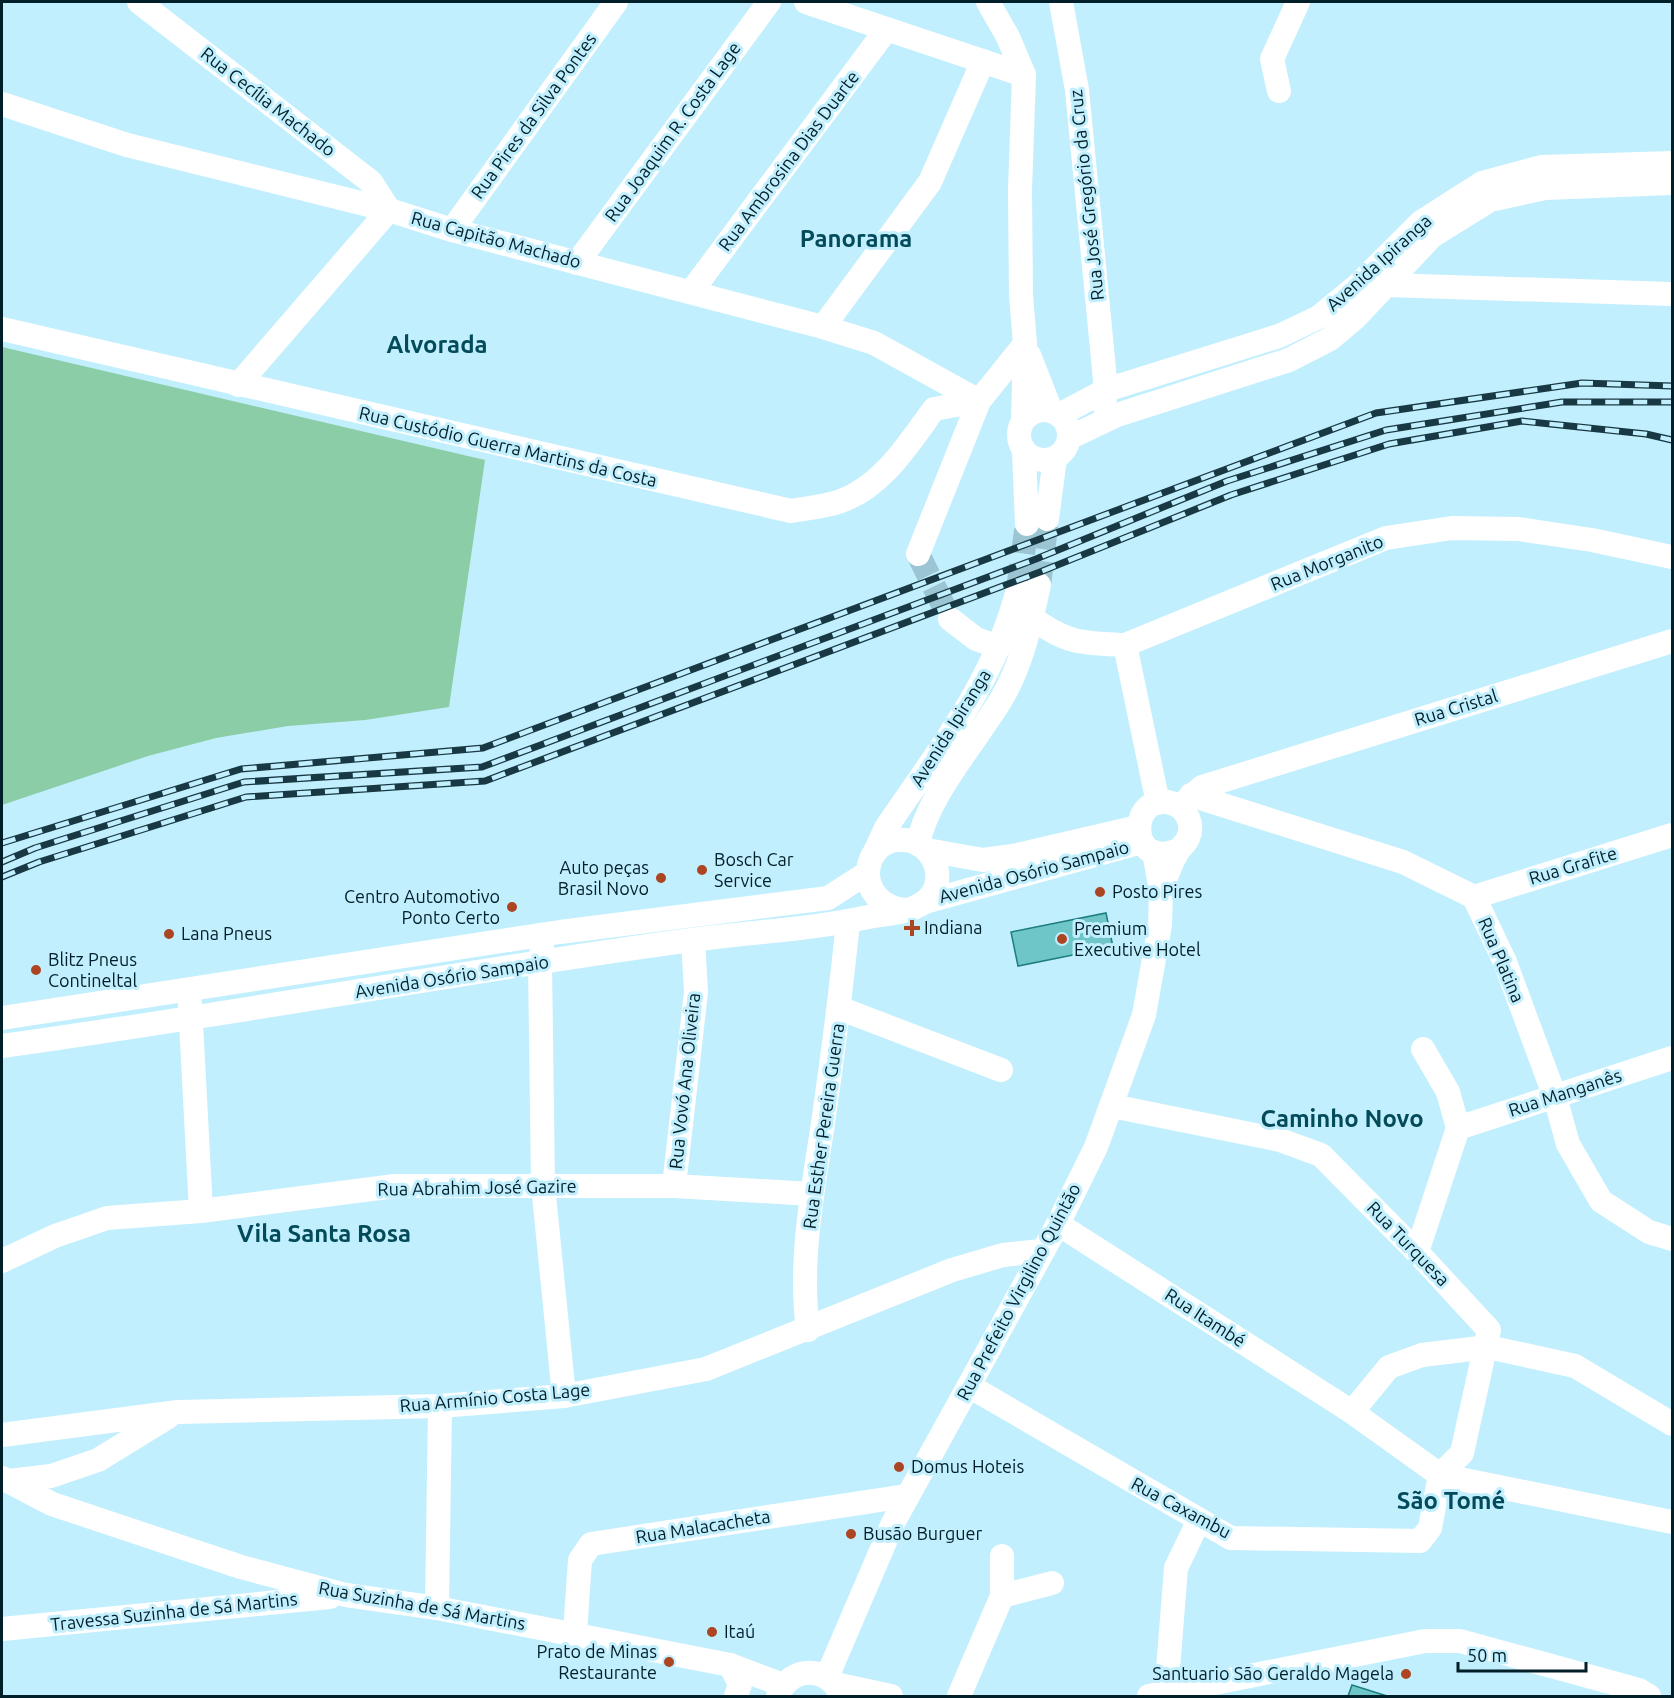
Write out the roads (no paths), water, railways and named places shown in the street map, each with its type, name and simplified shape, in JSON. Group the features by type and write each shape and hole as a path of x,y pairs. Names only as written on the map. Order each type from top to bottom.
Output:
{"street":[{"name":"Rua Cecília Machado","path":"139,2 371,182 389,210"},
{"name":"Rua Pires da Silva Pontes","path":"452,230 616,2"},
{"name":"Rua Joaquim R. Costa Lage","path":"577,262 769,2"},
{"path":"806,2 1024,75"},
{"path":"988,2 1008,37 1024,75 1020,190 1021,295 1025,344 1023,421 1018,437 1024,452 1037,521 1055,458 1067,446 1069,438 1065,422 1055,413 1025,344"},
{"name":"Rua José Gregório da Cruz","path":"1061,2 1077,90 1106,390"},
{"path":"1279,91 1272,59 1298,2"},
{"name":"Rua Ambrosina Dias Duarte","path":"691,292 886,30"},
{"path":"823,327 930,182 983,62"},
{"name":"Rua Capitão Machado","path":"2,104 127,145 389,210 452,230 823,327 874,343 979,401"},
{"name":"Avenida Ipiranga","path":"1055,413 1106,390 1279,336 1319,317 1359,284 1420,222 1482,183 1541,167 1672,163"},
{"name":"Avenida Ipiranga","path":"1069,438 1117,415 1289,360 1330,339 1388,285 1432,236 1490,200 1545,188 1672,183"},
{"path":"238,386 389,210"},
{"path":"1388,285 1672,294"},
{"name":"Rua Custódio Guerra Martins da Costa","path":"2,329 238,386 791,511 839,502 868,489 905,448 934,409 979,401"},
{"path":"918,554 979,401 1025,344"},
{"path":"1093,426 1102,410 1106,390"},
{"path":"1023,421 1035,412 1055,413"},
{"path":"1024,452 1039,460 1055,458"},
{"name":"Rua Morganito","path":"1032,618 1054,635 1086,643 1125,645 1386,538 1452,528 1518,529 1592,540 1672,557"},
{"name":"Avenida Ipiranga","path":"869,867 886,828 983,684 1028,587 1032,618 1019,665 1002,697 925,816 923,847"},
{"path":"950,620 976,639 999,647"},
{"name":"Rua Cristal","path":"1186,801 1202,787 1672,641"},
{"path":"1125,645 1158,803 1144,812 1161,841"},
{"name":"Rua Cristal","path":"1216,802 1239,777"},
{"path":"1161,841 1189,819 1186,801"},
{"path":"1161,841 1216,802"},
{"name":"Rua Platina","path":"1158,803 1216,802 1403,862 1474,897 1505,962 1555,1097 1568,1144 1601,1201 1649,1232 1672,1239"},
{"name":"Rua Grafite","path":"1474,897 1672,835"},
{"path":"896,840 923,847 934,860 937,883 914,906 881,903 868,884 869,867 885,844 896,840"},
{"name":"Avenida Osório Sampaio","path":"923,847 983,860 1161,841"},
{"name":"Avenida Osório Sampaio","path":"2,1046 192,1020 693,940 848,922 1161,841"},
{"name":"Rua Prefeito Virgilino Quintão","path":"834,1686 906,1497 1058,1224 1096,1147 1112,1106 1144,1015 1160,925 1161,841"},
{"name":"Avenida Osório Sampaio","path":"2,1018 560,932 828,898 869,867"},
{"name":"Rua Esther Pereira Guerra","path":"808,1330 804,1298 812,1194 839,1008 848,922"},
{"path":"560,932 543,946 540,963 543,1185 564,1396"},
{"name":"Rua Vovó Ana Oliveira","path":"674,1186 696,992 693,940"},
{"path":"188,989 192,1020 201,1211"},
{"path":"839,1008 1001,1070"},
{"path":"1417,1252 1458,1128 1448,1092 1423,1049"},
{"name":"Rua Manganês","path":"1458,1128 1672,1058"},
{"name":"Rua Turquesa","path":"1112,1106 1280,1140 1321,1155 1490,1330 1488,1347"},
{"name":"Rua Abrahim José Gazire","path":"2,1261 55,1236 107,1218 201,1211 394,1186 674,1186 812,1194"},
{"name":"Rua Itambé","path":"1058,1224 1352,1412 1440,1475"},
{"name":"Rua Armínio Costa Lage","path":"2,1435 178,1412 440,1406 564,1396 706,1369 808,1330 952,1270 1003,1255 1041,1251"},
{"path":"1352,1412 1389,1367 1422,1355 1488,1347 1575,1366 1672,1424"},
{"path":"1440,1475 1462,1453 1488,1347"},
{"name":"Rua Caxambu","path":"969,1386 1198,1522 1231,1539 1420,1541 1430,1528 1440,1475"},
{"path":"437,1608 440,1406"},
{"name":"Rua Armínio Costa Lage","path":"5,1479 51,1476 98,1460 178,1412"},
{"path":"96,1423 103,1443 98,1460"},
{"path":"1440,1475 1672,1522"},
{"path":"51,1476 52,1504"},
{"name":"Rua Suzinha de Sá Martins","path":"5,1479 52,1504 241,1567 346,1595 437,1608 730,1665 776,1693"},
{"name":"Rua Malacacheta","path":"575,1634 580,1560 591,1545 906,1497"},
{"path":"1198,1522 1176,1568 1160,1696 1425,1641 1461,1641 1639,1690 1649,1696"},
{"path":"959,1696 1002,1596 1002,1556"},
{"path":"1002,1596 1052,1583"},
{"name":"Travessa Suzinha de Sá Martins","path":"2,1629 346,1595"},
{"path":"730,1665 740,1684 736,1696"},
{"path":"776,1693 799,1674 819,1673 834,1686 891,1696"}],"tunnel":[{"path":"1039,585 1047,519"},
{"path":"1018,589 1027,524"},
{"path":"918,554 950,619"}],"railway":[{"path":"2,843 241,769 483,748 1376,413 1582,383 1672,386"},
{"path":"2,862 35,848 244,782 482,767 1036,559 1227,481 1386,430 1562,402 1672,402"},
{"path":"2,877 39,862 246,797 485,781 1040,572 1231,495 1389,444 1522,421 1646,434 1672,440"}],"place":[{"name":"Bosch Car Service","path":"702,870"},
{"name":"Auto peças Brasil Novo","path":"661,878"},
{"name":"Posto Pires","path":"1100,892"},
{"name":"Centro Automotivo Ponto Certo","path":"512,907"},
{"name":"Indiana","path":"912,928"},
{"name":"Lana Pneus","path":"169,934"},
{"name":"Premium Executive Hotel","path":"1062,939"},
{"name":"Blitz Pneus Contineltal","path":"36,970"},
{"name":"Domus Hoteis","path":"899,1467"},
{"name":"Busão Burguer","path":"851,1534"},
{"name":"Itaú","path":"712,1632"},
{"name":"Prato de Minas Restaurante","path":"669,1662"},
{"name":"Santuario São Geraldo Magela","path":"1406,1674"}],"district":[{"name":"Panorama","path":"856,239"},
{"name":"Alvorada","path":"437,345"},
{"name":"Caminho Novo","path":"1342,1119"},
{"name":"Vila Santa Rosa","path":"324,1234"},
{"name":"São Tomé","path":"1451,1501"}]}
